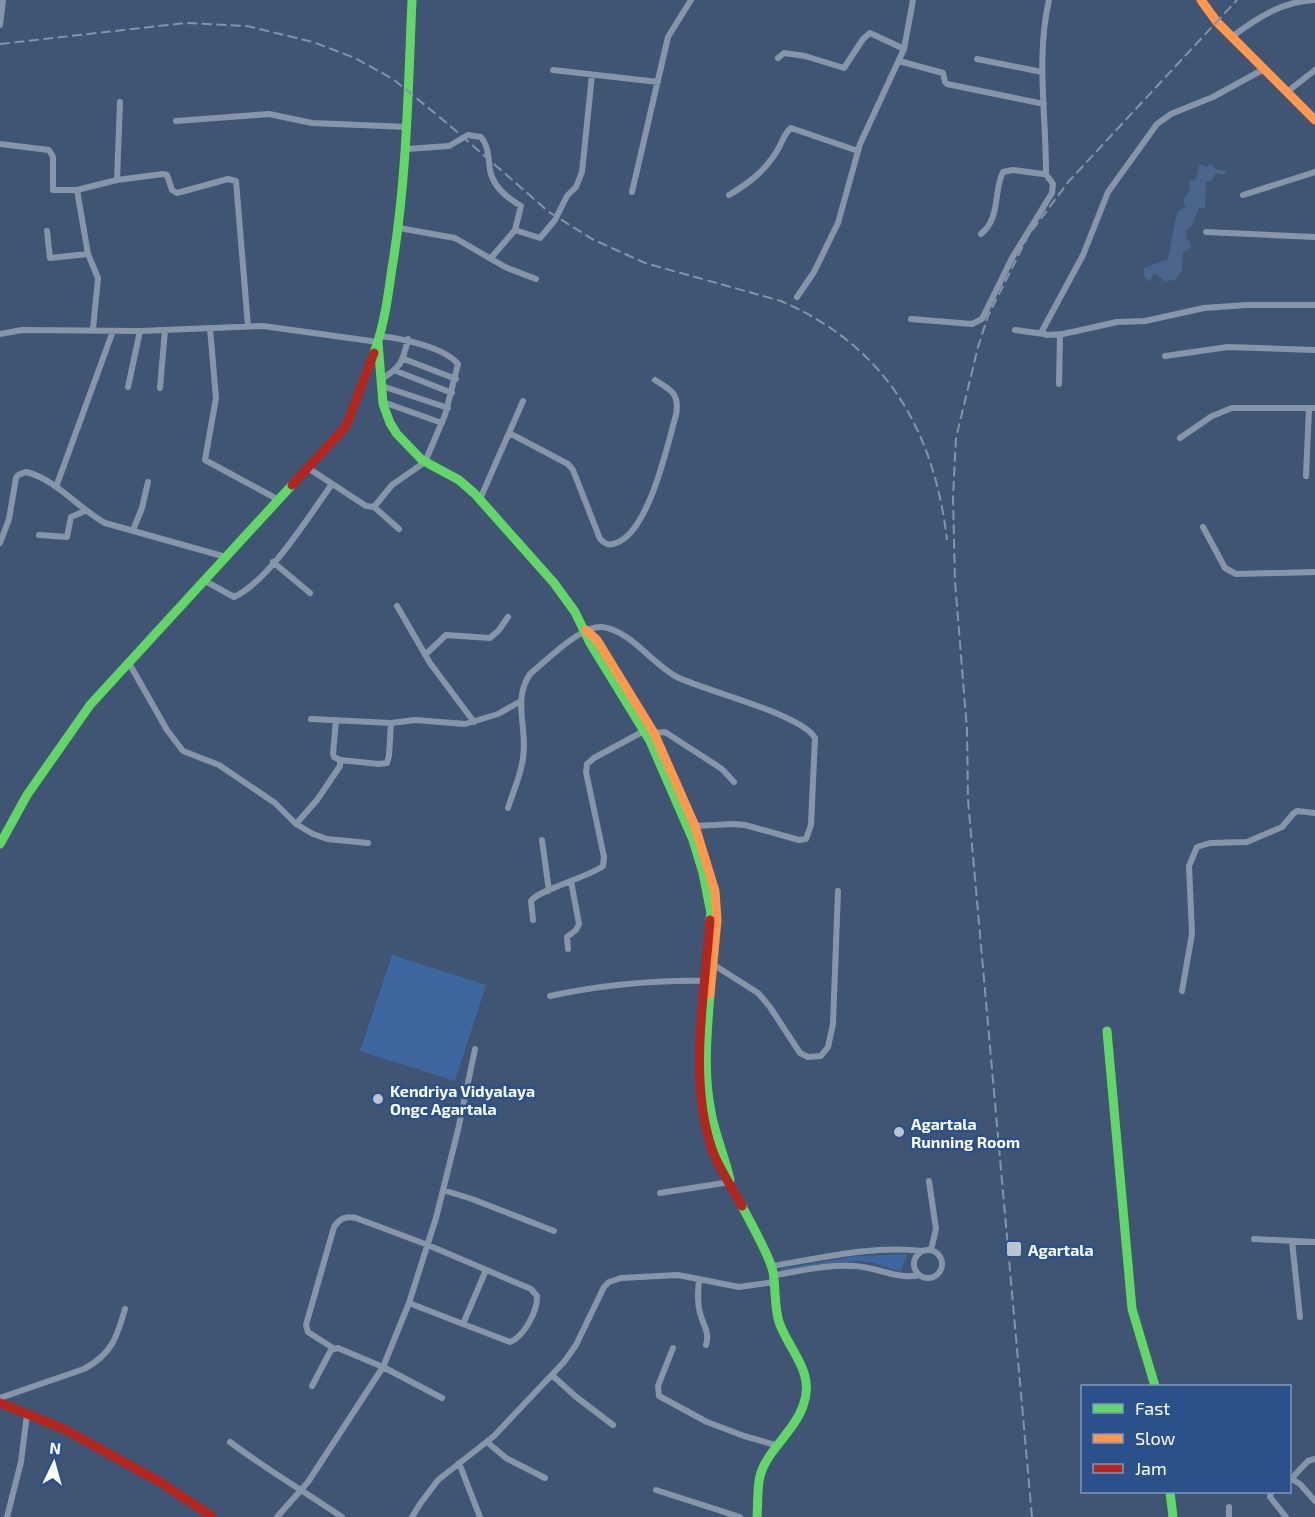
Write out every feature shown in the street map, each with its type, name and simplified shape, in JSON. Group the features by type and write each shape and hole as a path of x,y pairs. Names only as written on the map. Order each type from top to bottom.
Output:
{"street":[{"path":"0,25 3,0"},
{"path":"0,844 27,795 90,705 346,426 378,339 399,228 407,149 412,0"},
{"path":"632,192 668,37 691,0"},
{"path":"797,297 834,235 858,151 904,50 913,0"},
{"path":"911,319 972,324 982,319 1012,258 1052,193 1053,184 1045,173 1042,72 1044,27 1049,0"},
{"path":"1201,0 1217,22 1315,120"},
{"path":"1233,36 1270,11 1315,0"},
{"path":"778,58 784,53 800,55 844,68 863,39 870,33 904,50"},
{"path":"977,60 1042,72"},
{"path":"899,61 943,73 947,84 1044,104"},
{"path":"1044,334 1043,329 1083,255 1108,192 1157,124 1171,114 1213,97 1263,69"},
{"path":"554,70 658,82"},
{"path":"1287,92 1315,70"},
{"path":"515,230 540,238 555,220 567,196 576,187 582,172 592,75"},
{"path":"117,180 120,102"},
{"path":"176,121 268,114 312,123 408,127"},
{"path":"729,195 761,173 779,149 786,132 791,128 858,151"},
{"path":"407,149 449,146 468,135 481,137 486,144 495,183 502,193 521,206 515,230 490,258"},
{"path":"0,144 50,150 53,157 53,190 77,190 117,180 165,174 172,190 180,193 228,179 236,180 248,326"},
{"path":"981,234 988,229 993,218 1003,172 1009,170 1045,173"},
{"path":"1243,195 1315,172"},
{"path":"77,190 88,254 98,278 93,329"},
{"path":"399,228 452,237 513,271 536,279"},
{"path":"47,231 50,258 88,254"},
{"path":"1206,232 1315,237"},
{"path":"1015,330 1060,334 1204,308 1247,305 1315,305"},
{"path":"0,334 22,330 140,331 248,326 284,328 378,339 408,339 457,362 459,367 448,408 425,462 392,485 374,507"},
{"path":"210,328 216,398 205,460 279,500"},
{"path":"160,388 165,330"},
{"path":"56,487 113,331"},
{"path":"128,387 140,331"},
{"path":"1059,384 1060,334"},
{"path":"378,339 383,402 389,423 425,462 460,482 480,499 552,581 585,630 590,644 651,736 696,826 696,839 710,903 709,981 699,1070 702,1109 712,1148 720,1168 730,1182 774,1274 775,1302 780,1324 802,1363 807,1383 806,1394 797,1419 760,1476 757,1517"},
{"path":"381,382 396,371 404,359 408,339"},
{"path":"1165,356 1228,347 1315,350"},
{"path":"404,359 456,379"},
{"path":"396,371 452,393"},
{"path":"509,433 568,464 573,470 600,539 612,545 621,542 644,516 669,441 675,415 677,402 674,394 655,380"},
{"path":"381,382 448,408"},
{"path":"480,499 523,401"},
{"path":"383,402 442,423"},
{"path":"1180,438 1212,416 1232,408 1312,408 1306,476"},
{"path":"308,468 366,506 374,507 399,529"},
{"path":"0,543 9,519 16,478 23,472 29,472 56,487 85,511 105,523 226,557"},
{"path":"133,530 142,508 148,482"},
{"path":"205,581 236,597 250,588 299,530 332,484"},
{"path":"39,534 67,537 71,518 85,511"},
{"path":"1203,527 1225,568 1230,572 1315,572"},
{"path":"273,562 310,593"},
{"path":"397,606 425,655 474,722"},
{"path":"425,655 446,635 490,638 508,617"},
{"path":"508,808 524,758 522,689 530,674 585,630 602,627 614,630 626,637 648,657 677,677 766,709 812,732 815,738 811,825 806,839 799,840 733,824 696,826"},
{"path":"129,663 178,746 190,754 219,765 275,803 296,824 313,834 327,839 368,843"},
{"path":"311,719 391,723 415,720 457,725 498,714 521,701"},
{"path":"336,720 334,757 340,760 379,764 387,763 391,723"},
{"path":"533,920 531,901 534,896 599,868 604,861 585,772 587,764 594,758 665,732 722,769 734,782"},
{"path":"651,736 696,839 717,901 714,965 709,981"},
{"path":"296,824 324,791 339,767 340,760"},
{"path":"1182,991 1192,934 1189,866 1197,847 1210,843 1246,842 1282,827 1297,812 1315,813"},
{"path":"542,840 549,891"},
{"path":"568,949 567,937 576,930 579,924 571,881"},
{"path":"714,965 758,993 770,1007 800,1053 808,1057 821,1056 828,1047 833,1024 838,891"},
{"path":"550,996 605,986 709,981"},
{"path":"1107,1031 1132,1309 1155,1385"},
{"path":"277,1517 302,1489 383,1367 410,1303 429,1245 475,1049"},
{"path":"929,1181 936,1229 932,1250"},
{"path":"660,1193 730,1182"},
{"path":"443,1190 554,1231"},
{"path":"410,1303 510,1342 515,1341 523,1332 536,1307 537,1296 535,1292 429,1245 356,1218 344,1217 338,1221 306,1325 309,1332 333,1348 383,1367 442,1398"},
{"path":"1254,1239 1315,1242"},
{"path":"1292,1241 1300,1317"},
{"path":"412,1517 438,1480 487,1442 564,1362 576,1345 604,1287 609,1282 621,1278 678,1275 739,1287 774,1274 867,1251 932,1250 942,1259 940,1272 932,1277 901,1276 853,1265 774,1274"},
{"path":"919,1275 914,1262 922,1251"},
{"path":"463,1324 486,1270"},
{"path":"699,1279 698,1302 700,1314 708,1332 706,1345"},
{"path":"0,1398 96,1363 105,1356 118,1335 125,1309"},
{"path":"312,1386 333,1348"},
{"path":"673,1348 658,1386 659,1396 707,1422 778,1446"},
{"path":"552,1375 613,1425"},
{"path":"0,1403 64,1429 160,1482 213,1517"},
{"path":"7,1517 21,1462 27,1414"},
{"path":"231,1442 264,1467 302,1489 342,1517"},
{"path":"487,1442 506,1458 545,1478"},
{"path":"1315,1459 1308,1461 1291,1478 1315,1501"},
{"path":"459,1463 480,1517"},
{"path":"656,1490 740,1517"},
{"path":"1170,1493 1173,1517"},
{"path":"1271,1493 1270,1497 1286,1517"},
{"path":"1229,1507 1229,1517"}],"shaded area":[{"path":"1210,163 1217,170 1227,171 1223,175 1216,173 1212,180 1206,182 1205,208 1199,208 1191,227 1186,230 1191,248 1183,252 1182,270 1175,280 1165,281 1154,273 1149,282 1144,275 1144,268 1168,259 1177,212 1186,207 1183,201 1190,190 1189,181 1196,179 1199,164 1207,167"},
{"path":"392,955 486,985 455,1081 360,1051"},
{"path":"907,1254 901,1272 871,1262 856,1261 782,1271 780,1269 857,1256"}],"railway":[{"path":"1032,1517 968,800 967,730 955,581 953,497 956,438 978,347 988,316 1028,236 1069,181 1237,0"},
{"path":"0,44 186,23 247,26 313,42 355,58 393,79 549,212 592,239 645,263 781,301 817,320 849,342 876,367 898,396 916,427 930,462 947,540"}],"traffic: fast":[{"path":"374,353 387,301 401,201 412,0"},
{"path":"378,342 383,404 397,434 422,460 459,480 475,494 554,583 575,612 590,643 650,741 693,840 703,873 711,913 710,920"},
{"path":"0,844 27,795 90,705 292,485"},
{"path":"710,994 706,1053 707,1083 715,1129 730,1180"},
{"path":"1107,1031 1132,1309 1155,1385"},
{"path":"742,1206 771,1265 779,1322 800,1362 806,1383 806,1394 799,1415 763,1467 758,1491 757,1517"},
{"path":"1170,1493 1173,1517"}],"traffic: slow":[{"path":"1201,0 1217,22 1315,120"},
{"path":"586,630 597,640 654,733 695,826 715,891 717,920 710,994"}],"traffic: jam":[{"path":"292,485 346,426 374,353"},
{"path":"710,920 700,1036 701,1094 712,1149 742,1206"},
{"path":"0,1403 64,1429 160,1482 213,1517"}],"place":[{"name":"Kendriya Vidyalaya Ongc Agartala","path":"378,1099"},
{"name":"Agartala Running Room","path":"899,1132"},
{"name":"Agartala","path":"1014,1249"}]}
